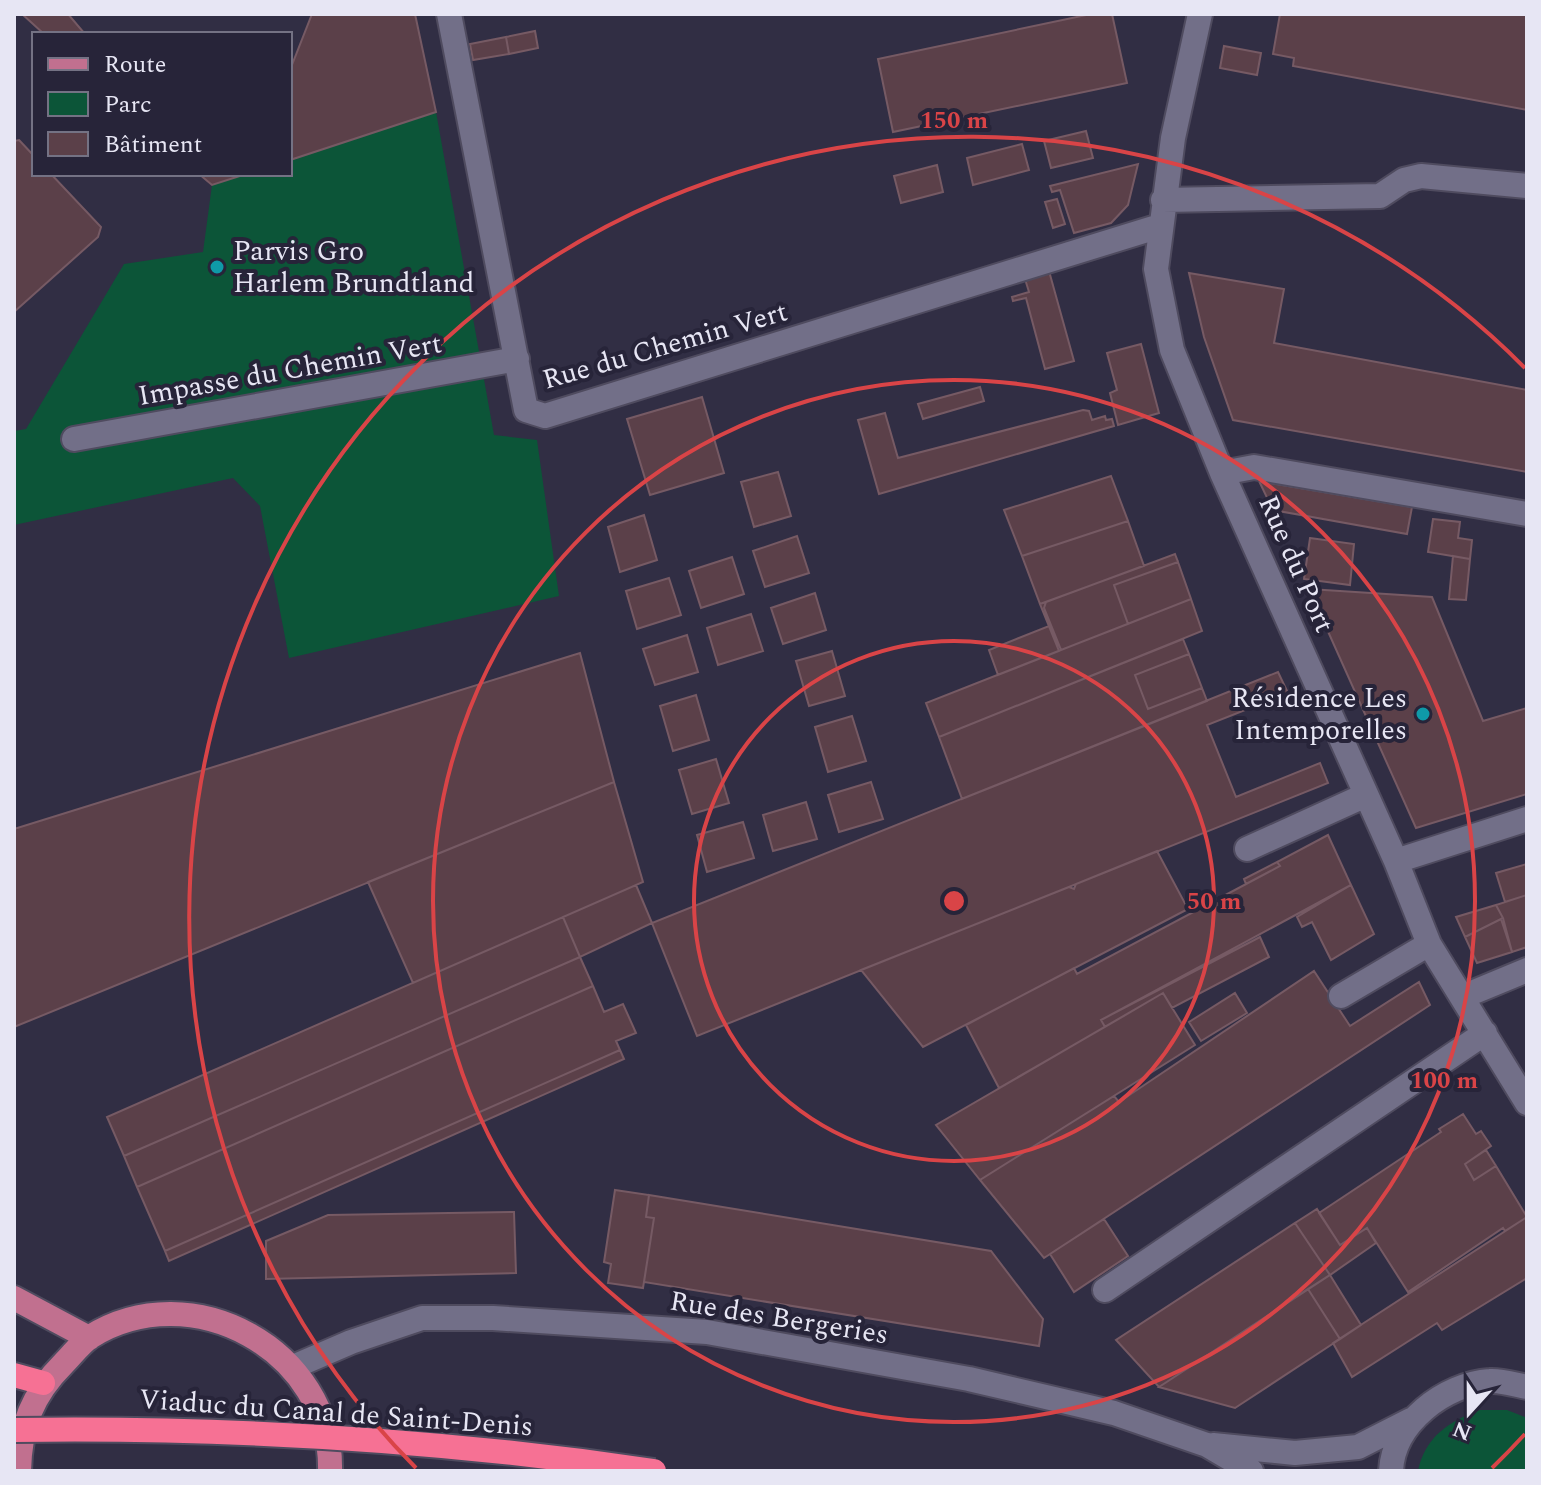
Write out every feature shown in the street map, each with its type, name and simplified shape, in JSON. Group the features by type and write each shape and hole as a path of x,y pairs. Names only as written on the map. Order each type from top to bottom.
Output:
{"highway":[{"path":"14,1375 43,1383"},
{"name":"Viaduc du Canal de Saint-Denis","path":"14,1430 156,1428 397,1443 654,1471"}],"main road":[{"path":"14,1298 89,1338"},
{"path":"19,1471 20,1437 43,1383 89,1338 133,1318 186,1314 239,1327 268,1344 293,1367 318,1406 331,1449 330,1471"}],"street":[{"name":"Rue du Chemin Vert","path":"449,14 526,410 545,416 1160,226"},
{"name":"Rue du Port","path":"1200,14 1163,200 1156,269 1172,350 1222,473 1396,861 1429,944 1527,1103"},
{"path":"1163,200 1380,196 1404,180 1421,176 1527,186"},
{"name":"Impasse du Chemin Vert","path":"74,439 517,359"},
{"path":"1222,473 1254,467 1527,514"},
{"path":"1247,849 1366,795"},
{"path":"1396,861 1527,819"},
{"path":"1341,996 1429,944"},
{"path":"1462,997 1527,970"},
{"path":"1105,1290 1485,1033"},
{"name":"Rue des Bergeries","path":"293,1367 351,1342 422,1318 493,1318 707,1332 969,1379 1114,1413 1207,1445 1251,1471"},
{"name":"Rue des Bergeries","path":"1207,1445 1295,1453 1358,1447 1411,1420 1447,1392 1491,1380 1527,1387"},
{"path":"1391,1471 1391,1461 1411,1420"}],"green space":[{"path":"436,112 494,435 537,440 559,596 289,658 260,506 233,478 14,525 14,431 26,429 124,264 203,252 212,185 240,176 292,176 292,159"},
{"path":"1480,1410 1507,1410 1527,1418 1527,1471 1418,1471 1426,1449 1440,1432 1458,1419"}],"building":[{"path":"22,14 68,14 83,32 42,32"},
{"path":"312,14 415,14 436,112 292,159 292,65"},
{"path":"1091,14 1112,14 1127,83 893,132 878,59"},
{"path":"1280,14 1527,14 1527,110 1293,66 1294,58 1273,54"},
{"path":"535,31 538,48 509,54 506,37"},
{"path":"506,37 509,54 473,60 470,44"},
{"path":"1224,46 1261,53 1257,75 1220,68"},
{"path":"1086,131 1093,158 1051,168 1044,141"},
{"path":"19,140 32,154 32,176 53,176 101,227 98,237 14,312 14,141"},
{"path":"1022,144 1029,170 973,185 967,158"},
{"path":"1138,164 1128,205 1111,223 1074,233 1060,190 1052,192 1050,186"},
{"path":"937,165 943,192 901,203 894,176"},
{"path":"201,176 240,176 212,185"},
{"path":"1057,199 1065,224 1053,228 1045,202"},
{"path":"1049,271 1074,361 1045,369 1026,298 1013,301 1012,297 1029,292 1025,279"},
{"path":"1189,273 1284,289 1274,343 1527,390 1527,472 1233,420 1204,337"},
{"path":"1141,344 1159,413 1118,425 1110,393 1117,390 1107,353"},
{"path":"980,387 984,401 923,419 918,404"},
{"path":"702,397 724,473 650,495 627,419"},
{"path":"1083,410 1089,411 1092,420 1105,416 1106,420 1112,419 1114,426 879,494 858,420 885,413 898,458"},
{"path":"778,472 791,516 754,527 741,482"},
{"path":"1111,476 1128,521 1022,556 1004,510"},
{"path":"1259,481 1412,507 1407,534 1273,510"},
{"path":"644,515 657,560 620,572 608,527"},
{"path":"1433,519 1460,522 1458,538 1472,540 1470,559 1428,552"},
{"path":"1128,521 1144,566 1040,604 1022,556"},
{"path":"797,536 809,573 765,587 753,551"},
{"path":"1310,538 1354,544 1350,585 1304,579"},
{"path":"1175,554 1178,562 1114,585 1128,624 1061,650 1044,608 1046,602"},
{"path":"1453,556 1470,559 1466,600 1449,599"},
{"path":"732,557 744,594 701,608 689,571"},
{"path":"1178,562 1191,599 1128,624 1114,585"},
{"path":"669,578 681,615 637,629 626,591"},
{"name":"Résidence Les Intemporelles","path":"1309,589 1432,597 1483,721 1527,708 1527,794 1416,828"},
{"path":"815,593 826,630 783,644 771,608"},
{"path":"1191,599 1202,631 939,737 926,703"},
{"path":"1046,602 1044,608 1059,651 1040,604"},
{"path":"751,614 763,651 718,665 707,628"},
{"path":"1049,626 1059,651 998,675 989,650"},
{"path":"687,635 698,672 655,685 643,649"},
{"path":"1183,639 1189,654 1135,675 1148,709 1202,688 1207,701 962,799 939,737"},
{"path":"832,651 845,696 809,706 796,661"},
{"path":"580,653 614,782 14,1027 14,829"},
{"path":"1189,654 1202,688 1148,709 1135,675"},
{"path":"1278,672 1288,693 1207,725 1236,797 1320,763 1328,783 697,1036 652,923"},
{"path":"696,695 709,740 673,751 660,706"},
{"path":"852,716 866,761 828,772 815,727"},
{"path":"716,759 729,803 692,814 679,770"},
{"path":"614,782 643,882 413,983 368,882"},
{"path":"871,782 883,819 839,832 828,795"},
{"path":"806,802 817,839 773,851 763,815"},
{"path":"743,822 754,858 707,872 697,835"},
{"path":"1328,835 1351,885 1101,1020 1105,1027 999,1088 966,1025 1074,968 1077,974 1280,866 1277,862"},
{"path":"1157,851 1188,909 923,1047 861,970 1069,887 1074,889 1076,884"},
{"path":"1277,862 1280,866 1246,884 1244,879"},
{"path":"1527,864 1527,895 1505,902 1496,873"},
{"path":"636,885 652,923 580,957 563,917"},
{"path":"1351,885 1374,934 1331,960 1312,922 1302,927 1297,917"},
{"path":"1527,895 1527,947 1512,952 1503,918 1496,905"},
{"path":"1496,905 1503,918 1465,937 1456,917"},
{"path":"563,917 580,957 124,1156 107,1117"},
{"path":"1501,919 1512,952 1477,963 1465,937"},
{"path":"1260,937 1269,957 1172,1008 1163,993 1105,1027 1101,1020"},
{"path":"580,957 593,986 137,1187 124,1156"},
{"path":"1314,971 1350,1026 1419,982 1430,1005 1044,1258 980,1180 1114,1096 1119,1102"},
{"path":"593,986 604,1012 623,1004 636,1033 616,1041 620,1050 165,1251 137,1187"},
{"path":"1163,993 1195,1045 980,1180 936,1125"},
{"path":"1235,993 1247,1013 1201,1041 1189,1022"},
{"path":"620,1050 624,1059 169,1261 165,1251"},
{"path":"1463,1114 1476,1134 1481,1131 1491,1146 1465,1164 1474,1180 1496,1166 1527,1217 1505,1231 1503,1228 1408,1292 1367,1228 1340,1245 1319,1213"},
{"path":"1486,1150 1496,1166 1474,1180 1465,1164"},
{"path":"615,1190 649,1195 646,1217 654,1218 643,1288 608,1283 611,1264 604,1262"},
{"path":"649,1195 991,1251 1043,1319 1039,1346 644,1282 654,1218 646,1217"},
{"path":"1317,1209 1340,1245 1367,1228 1376,1243 1330,1275 1295,1223"},
{"path":"514,1212 516,1273 266,1279 266,1241 328,1215"},
{"path":"1527,1217 1527,1278 1442,1330 1437,1323 1352,1377 1333,1343"},
{"path":"1104,1219 1128,1256 1074,1292 1050,1254"},
{"path":"1295,1223 1330,1275 1159,1387 1116,1340"},
{"path":"1330,1275 1361,1325 1340,1339 1308,1289"},
{"path":"1308,1289 1340,1339 1235,1408 1159,1387"}],"place":[{"name":"Parvis Gro Harlem Brundtland","path":"217,267"},
{"name":"Résidence Les Intemporelles","path":"1423,714"}]}
